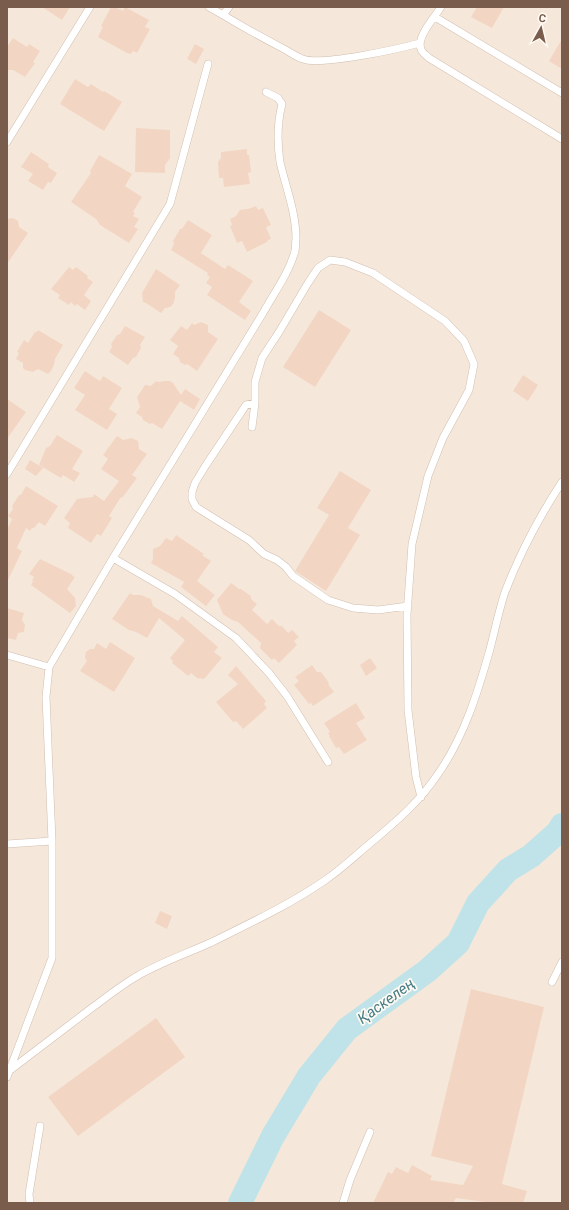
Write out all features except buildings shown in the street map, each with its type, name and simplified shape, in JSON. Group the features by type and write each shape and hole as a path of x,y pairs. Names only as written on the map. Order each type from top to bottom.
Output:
{"lane":[{"path":"7,142 90,7"},
{"path":"209,7 303,60 316,61 384,51 420,43"},
{"path":"223,15 229,7"},
{"path":"441,7 422,34 420,43 423,53 562,139"},
{"path":"435,17 562,94"},
{"path":"7,474 170,204 208,64"},
{"path":"8,1074 52,958 52,841 46,697 49,666 113,558 263,313 286,273 295,250 296,230 292,204 280,162 277,136 278,119 282,104 278,98 266,92"},
{"path":"252,427 255,403 255,382 262,358 318,268 330,260 346,262 373,273 445,321 464,341 474,364 469,390 443,438 428,476 412,544 408,606 408,710 416,777 422,797"},
{"path":"255,403 246,405 195,483 192,492 192,499 196,507 248,540 264,554 277,560 286,567 293,576 328,600 353,608 378,610 408,606"},
{"path":"8,1074 86,1012 136,976 164,961 209,943 240,928 280,907 323,881 345,865 403,816 422,797 440,772 458,740 475,697 505,594 519,558 538,521 562,482"},
{"path":"113,558 175,594 236,638 269,673 287,696 328,762"},
{"path":"7,655 49,666"},
{"path":"7,844 52,841"},
{"path":"552,982 562,962"},
{"path":"30,1203 29,1194 40,1126"},
{"path":"343,1203 350,1180 370,1132"}],"shaded area":[{"name":"Қаскелең","path":"7,7 562,7 562,1203 7,1203"}],"waterway":[{"name":"Қаскелең","path":"240,1203 273,1136 309,1076 347,1029 427,971 458,943 478,903 508,870 531,856 558,832 562,825"}]}
